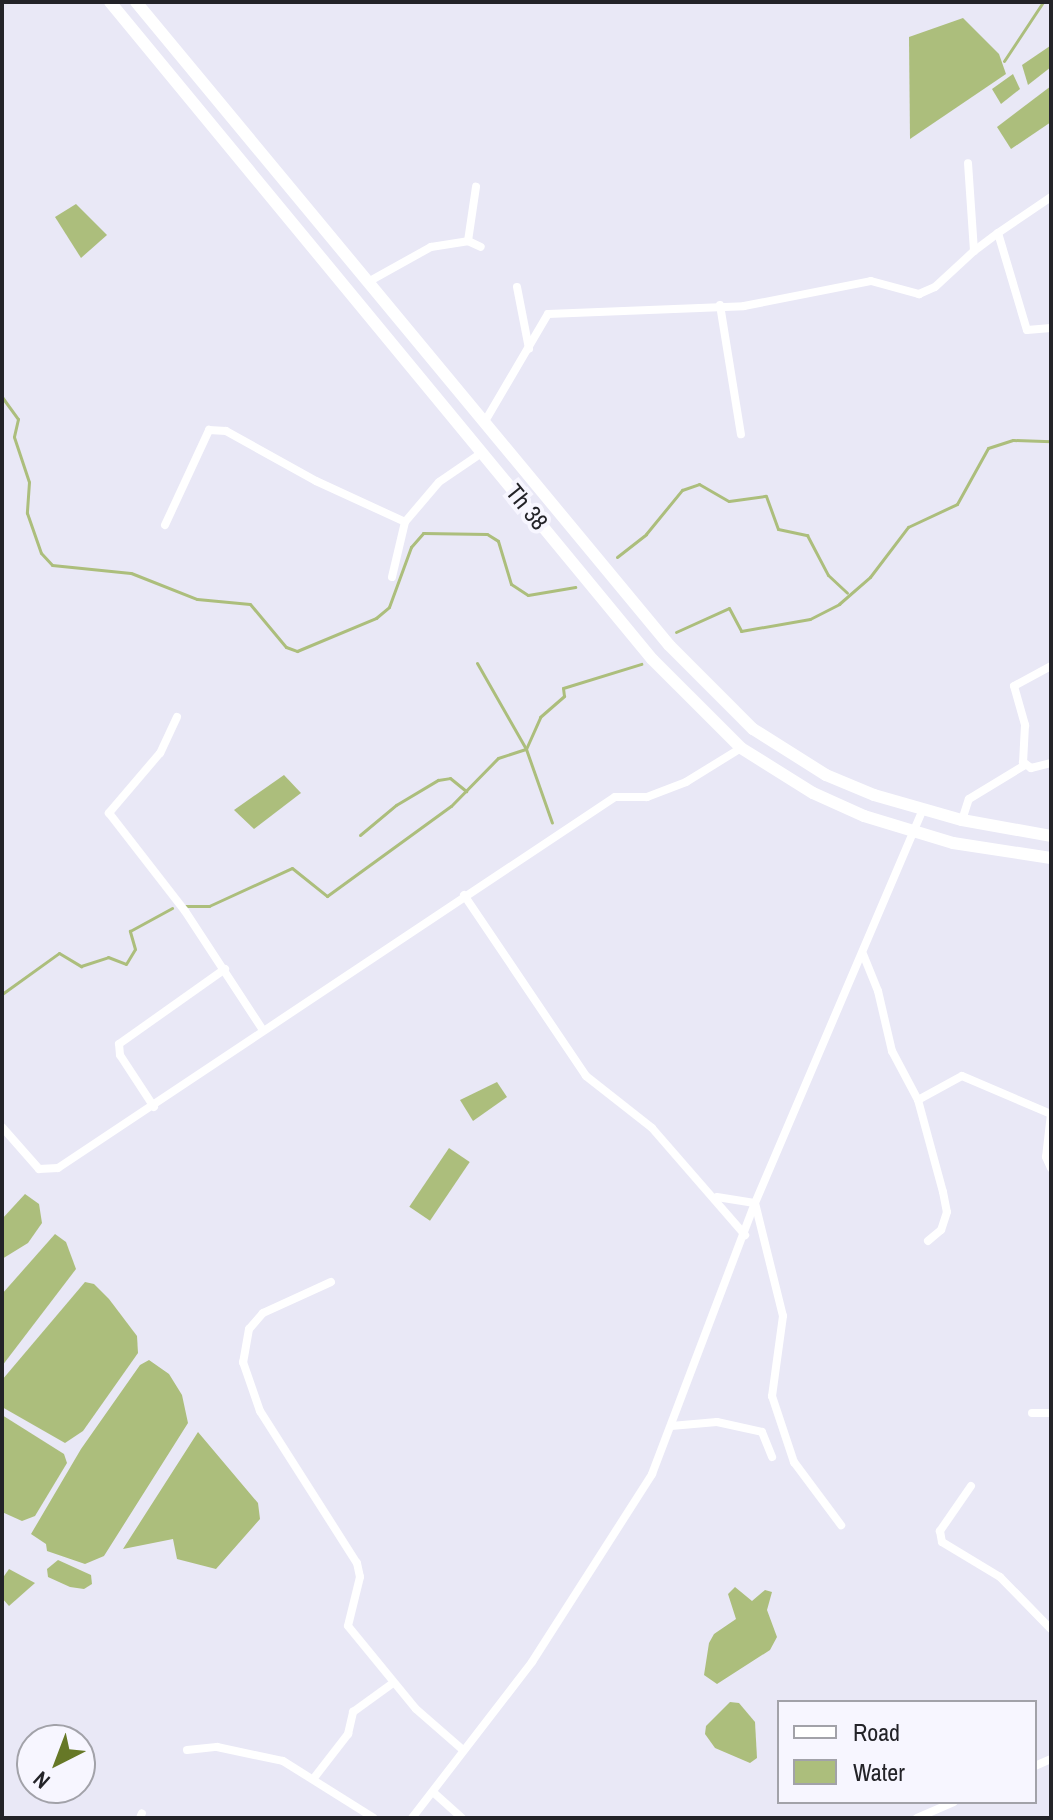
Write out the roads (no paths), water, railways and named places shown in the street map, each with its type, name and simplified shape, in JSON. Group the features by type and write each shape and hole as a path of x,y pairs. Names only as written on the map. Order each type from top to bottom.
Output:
{"street":[{"name":"Th 38","path":"110,2 652,659 741,748 813,793 915,833 1051,858"},
{"name":"Th 38","path":"136,2 669,645 753,729 826,775 923,810 1051,836"},
{"path":"968,163 974,251"},
{"path":"468,241 476,187"},
{"path":"484,423 548,314 756,304 871,281 919,294 935,287 974,251 1051,197"},
{"path":"998,233 1027,330 1051,328"},
{"path":"368,282 431,247 468,241 481,247"},
{"path":"517,287 529,349"},
{"path":"720,305 741,434"},
{"path":"165,525 209,430 226,431 316,481 405,522"},
{"path":"392,577 405,522 439,482 483,452"},
{"path":"528,508 545,498"},
{"path":"1025,765 1020,742 1025,725 1014,686 1051,666"},
{"path":"177,717 160,753 109,813 225,969 263,1030"},
{"path":"2,1127 31,1162 48,1171 154,1107 263,1030 615,797 647,797 686,782 741,748"},
{"path":"962,820 969,799 1025,765 1051,763"},
{"path":"412,1818 532,1662 652,1474 755,1203 923,810"},
{"path":"464,895 586,1076 652,1128 717,1197 745,1235"},
{"path":"863,954 878,991 892,1051 918,1100 947,1212 941,1230 928,1241"},
{"path":"154,1107 120,1055 119,1044 225,969"},
{"path":"918,1100 962,1076 1051,1114 1046,1157 1051,1168"},
{"path":"717,1197 755,1203"},
{"path":"755,1203 783,1316 772,1396 794,1462 841,1525"},
{"path":"331,1282 263,1313 249,1329 243,1362 260,1411 357,1563 359,1584 346,1620 393,1683 463,1750"},
{"path":"1032,1413 1051,1413"},
{"path":"671,1426 717,1422 762,1432 772,1457"},
{"path":"971,1486 940,1531 942,1542 1000,1577 1051,1629"},
{"path":"314,1778 348,1734 353,1712 393,1683"},
{"path":"187,1750 217,1747 283,1761 374,1818"},
{"path":"433,1792 462,1818"},
{"path":"917,1818 949,1804"}],"water":[{"path":"963,18 999,54 1006,74 910,139 909,37"},
{"path":"1050,46 1051,67 1028,85 1022,65"},
{"path":"1013,74 1020,89 1001,104 992,89"},
{"path":"1051,86 1051,122 1011,149 997,127"},
{"path":"76,204 107,235 81,258 55,217"},
{"path":"284,775 301,793 254,829 234,810"},
{"path":"497,1082 507,1097 473,1121 460,1100"},
{"path":"449,1148 470,1162 430,1221 409,1207"},
{"path":"25,1194 39,1204 42,1223 28,1243 2,1259 2,1219"},
{"path":"55,1234 66,1242 76,1269 2,1366 2,1294"},
{"path":"85,1282 94,1284 109,1299 137,1336 138,1353 83,1431 65,1443 2,1407 2,1380"},
{"path":"149,1360 169,1374 182,1395 188,1423 104,1556 85,1564 47,1551 46,1544 31,1534 81,1449 140,1365"},
{"path":"2,1415 64,1454 67,1463 35,1516 22,1521 2,1512"},
{"path":"198,1432 258,1503 260,1519 216,1569 177,1559 173,1539 123,1549"},
{"path":"58,1560 91,1575 92,1584 84,1589 70,1587 48,1577 47,1569"},
{"path":"9,1569 35,1583 9,1606 2,1598 2,1579"},
{"path":"735,1587 752,1601 765,1590 772,1592 767,1610 777,1637 770,1650 717,1684 704,1675 709,1643 714,1634 736,1619 728,1594"},
{"path":"730,1702 739,1703 755,1722 757,1758 750,1763 715,1748 705,1734 706,1726"}],"waterway":[{"path":"1004,61 1043,2"},
{"path":"2,397 18,419 14,437 29,482 27,513 41,553 52,565 131,573 197,599 250,604 286,647 297,651 376,618 389,607 411,547 423,533 487,534 498,541 511,584 528,595 575,587"},
{"path":"676,632 729,608 741,631 810,619 839,604 870,577 908,527 957,504 988,448 1013,440 1051,441"},
{"path":"617,557 646,534 682,490 699,484 729,501 766,496 778,529 807,535 828,575 847,593"},
{"path":"477,663 526,749 552,823"},
{"path":"185,906 209,906 292,868 327,896 451,806 498,758 526,749 540,717 564,696 563,688 641,664"},
{"path":"360,835 396,805 438,780 450,778 466,791"},
{"path":"2,994 59,953 81,966 108,957 126,964 135,949 130,931 172,908"}]}
